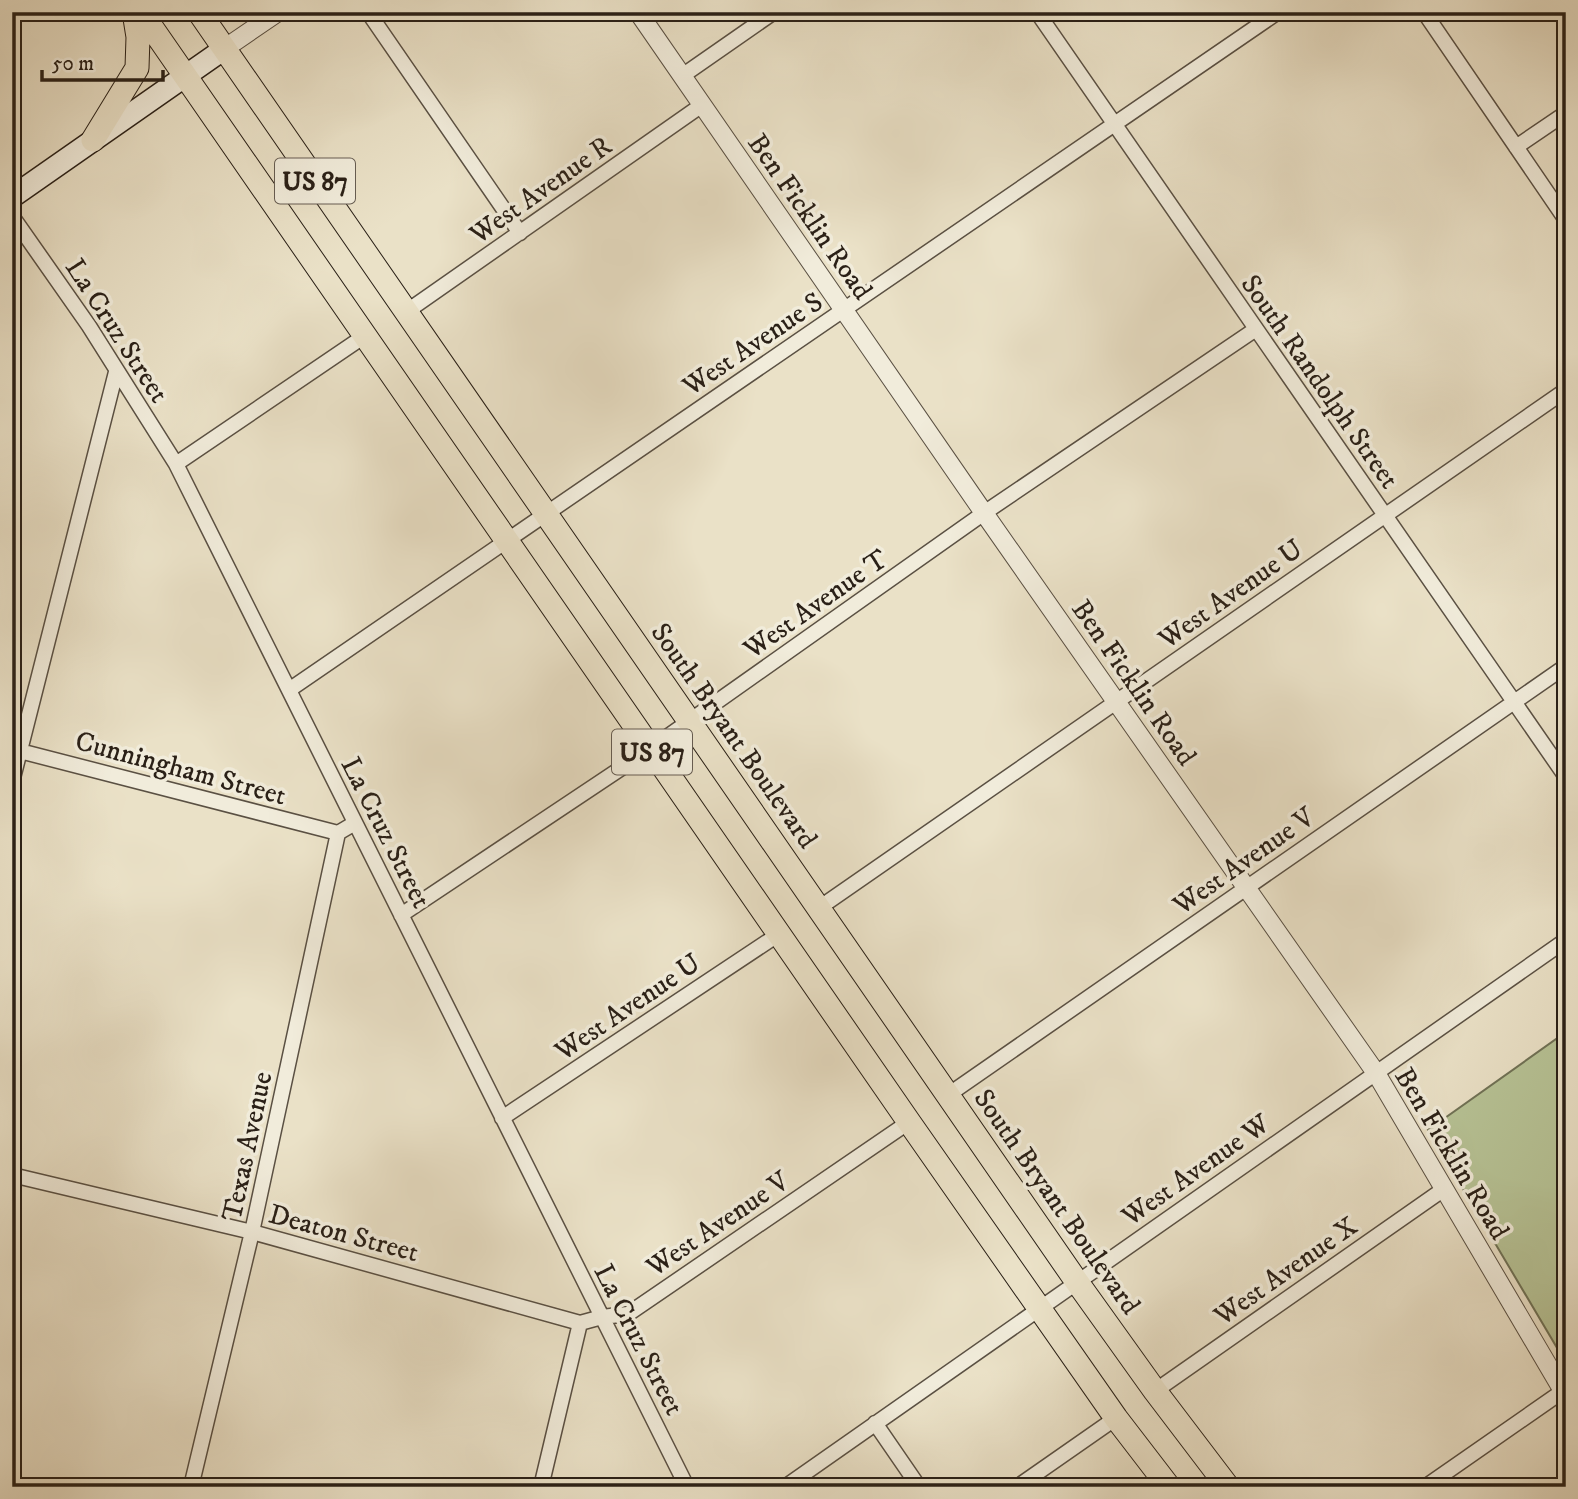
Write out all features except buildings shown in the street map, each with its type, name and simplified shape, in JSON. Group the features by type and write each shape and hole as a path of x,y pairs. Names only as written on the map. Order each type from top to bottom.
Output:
{"main road":[{"path":"93,140 136,68 138,37 134,12"},
{"name":"US 87","path":"141,12 908,1122 1116,1418 1169,1487"},
{"name":"South Bryant Boulevard","path":"199,12 1077,1282 1228,1487"},
{"path":"12,197 224,49"}],"street":[{"path":"224,49 278,12"},
{"path":"368,12 520,233"},
{"name":"Ben Ficklin Road","path":"638,12 1376,1073 1564,1393"},
{"path":"682,76 775,12"},
{"name":"South Randolph Street","path":"1037,12 1566,777"},
{"name":"West Avenue S","path":"289,690 1278,12"},
{"path":"1424,12 1566,220"},
{"name":"West Avenue R","path":"406,312 702,105"},
{"path":"1516,147 1566,113"},
{"name":"La Cruz Street","path":"12,216 89,326 176,464 687,1487"},
{"name":"West Avenue T","path":"401,915 650,749 985,513 1256,328"},
{"path":"176,464 366,335"},
{"path":"12,782 16,750 116,372"},
{"name":"West Avenue U","path":"818,908 1566,390"},
{"name":"West Avenue V","path":"948,1095 1566,666"},
{"name":"Cunningham Street","path":"16,750 338,834"},
{"path":"338,834 355,823"},
{"name":"Texas Avenue","path":"191,1487 252,1232 338,834"},
{"name":"West Avenue U","path":"502,1118 779,934"},
{"name":"West Avenue W","path":"785,1487 1566,940"},
{"name":"West Avenue V","path":"580,1323 628,1314 908,1122"},
{"name":"Deaton Street","path":"12,1175 252,1232 580,1323"},
{"name":"West Avenue X","path":"1155,1391 1444,1188"},
{"path":"541,1487 580,1323"},
{"path":"1425,1487 1564,1393"},
{"path":"1017,1487 1116,1418"},
{"path":"875,1423 919,1487"}],"green space":[{"path":"1566,1032 1566,1363 1428,1130"}]}
